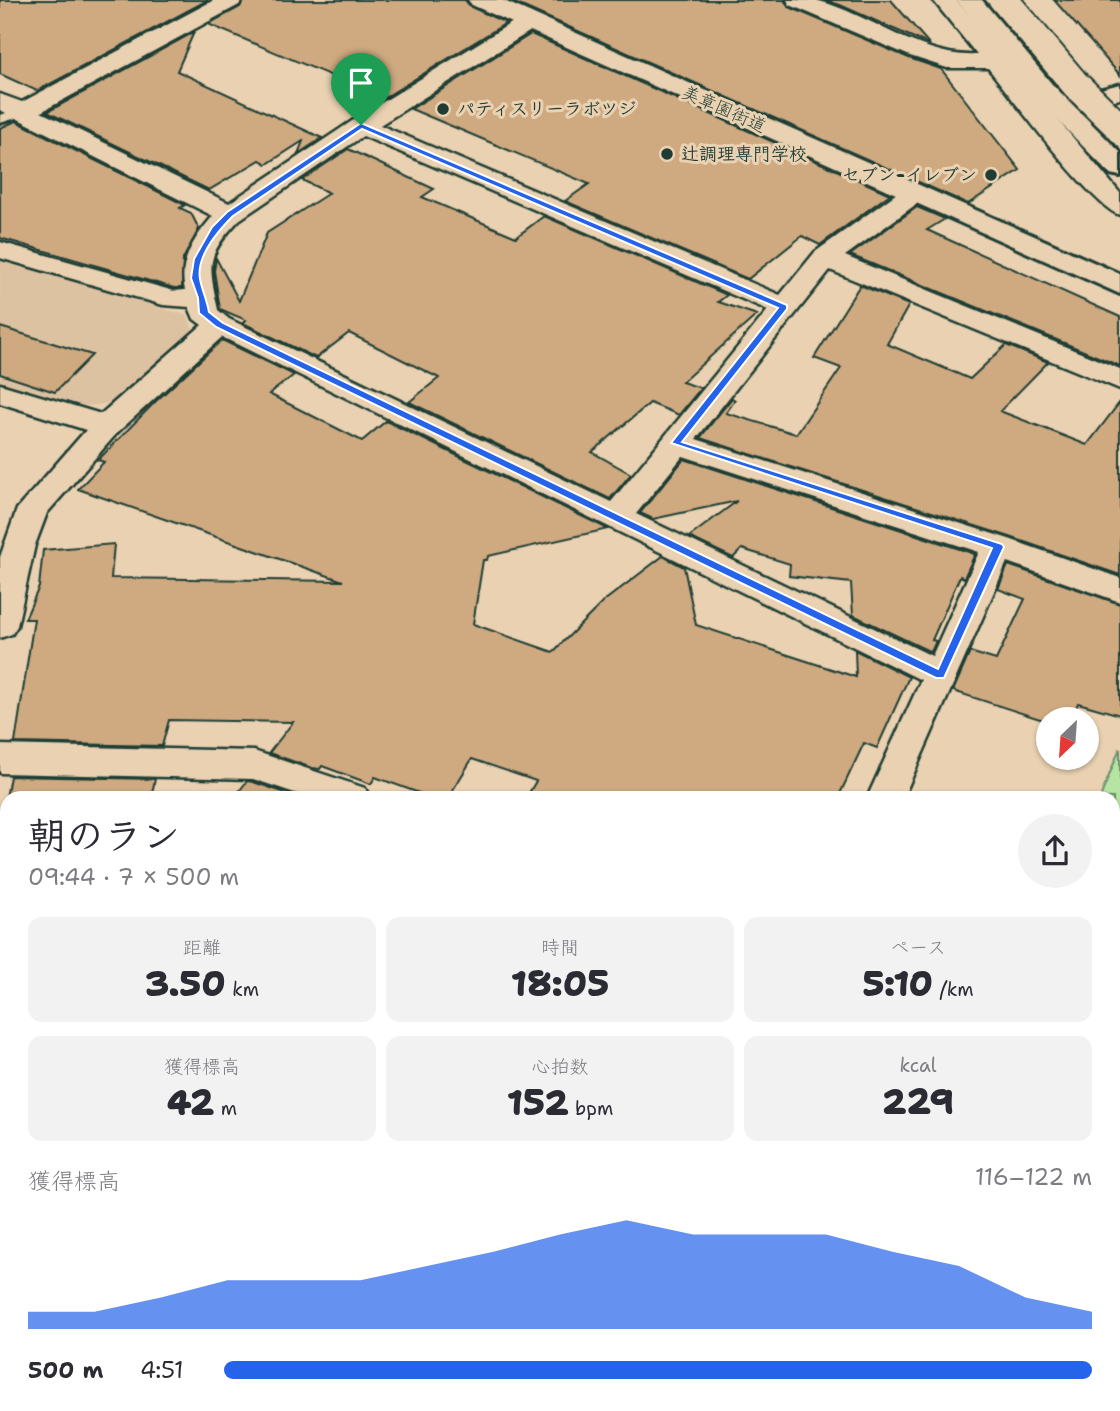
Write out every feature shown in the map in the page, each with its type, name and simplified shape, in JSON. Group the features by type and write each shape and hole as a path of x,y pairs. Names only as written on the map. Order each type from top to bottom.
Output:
{"main road":[{"path":"969,0 1043,90 1120,168"},
{"path":"1004,0 1076,85 1120,128"},
{"name":"美章園街道","path":"487,1 1120,285"}],"street":[{"path":"7,111 231,0"},
{"path":"799,0 918,51 956,63 992,61"},
{"path":"944,0 992,61 1110,186 1120,207"},
{"path":"1020,0 1111,94 1120,113"},
{"path":"529,22 361,125 230,214 215,229 198,259 195,278 203,298 204,313 219,325 940,675"},
{"path":"7,111 230,214"},
{"path":"361,125 783,307"},
{"path":"616,518 825,258 913,194"},
{"path":"0,250 173,299 203,298"},
{"path":"825,258 1120,380"},
{"path":"0,626 13,567 33,509 106,426 219,325"},
{"path":"0,393 106,426"},
{"path":"676,443 998,547 1120,590"},
{"path":"888,791 998,547"},
{"path":"0,759 254,765 331,791"}],"shaded area":[{"path":"0,259 188,316 193,331 121,402 77,407 0,382"}],"green space":[{"path":"1120,748 1120,791 1103,791"}],"building":[{"path":"0,0 208,0 37,91 0,74"},
{"path":"245,0 465,0 471,7 506,23 384,98 208,24 240,7"},
{"path":"508,0 784,0 789,7 941,69 1020,170 968,204"},
{"path":"824,0 891,0 930,45 840,5"},
{"path":"1054,0 1120,0 1120,75"},
{"path":"194,32 177,71 322,138 298,154 303,141 267,164 260,160 209,190 47,112"},
{"path":"531,34 890,194 820,245 802,236 748,279 565,201 589,184 411,109"},
{"path":"16,121 185,205 180,208 191,213 199,229 183,259 182,288 174,288 0,238 0,128"},
{"path":"348,149 434,189 422,197 516,237 544,216 727,295 718,302 757,315 682,382 701,388 679,415 650,403 592,452 631,474 610,499 409,402 439,378 349,333 316,358 220,309 214,271 216,258 239,301 267,233 329,193 302,180"},
{"path":"917,207 945,219 927,230 1120,317 1120,366 850,255"},
{"path":"860,285 909,305 887,344 970,379 1006,345 1048,362 1000,411 1087,445 1120,402 1120,575 700,438 732,398 735,400 726,413 796,434 841,368 814,358"},
{"path":"0,327 92,355 55,392 0,374"},
{"path":"222,340 294,375 269,394 362,441 386,421 608,529 488,556 487,560 483,560 473,624 553,652 604,601 663,556 684,567 696,625 856,677 855,650 909,677 877,748 864,743 841,791 530,791 536,781 472,759 452,791 414,791 375,777 371,784 322,766 320,769 312,768 269,753 293,722 169,720 162,746 15,743 34,619 25,619 39,587 43,550 114,544 111,578 343,581 78,489 104,462 98,460"},
{"path":"684,459 975,554 964,578 960,576 932,640 936,641 931,652 853,615 851,583 789,576 790,564 742,549 733,558 689,537 737,501 653,519 640,513"},
{"path":"1008,565 1120,604 1120,715 1078,703 1076,707 1036,707 1036,718 953,691 970,652 996,660 1025,599 998,589"},
{"path":"10,776 155,779 152,791 7,791"},
{"path":"247,781 280,791 239,791"}],"place":[{"name":"パティスリーラボツジ","path":"443,109"},
{"name":"辻調理専門学校","path":"667,154"},
{"name":"セブン-イレブン","path":"991,175"}],"route":[{"path":"361,125 783,307 676,443 998,547 940,675 219,325 204,313 203,298 195,278 198,259 215,229 230,214 361,125"}]}
